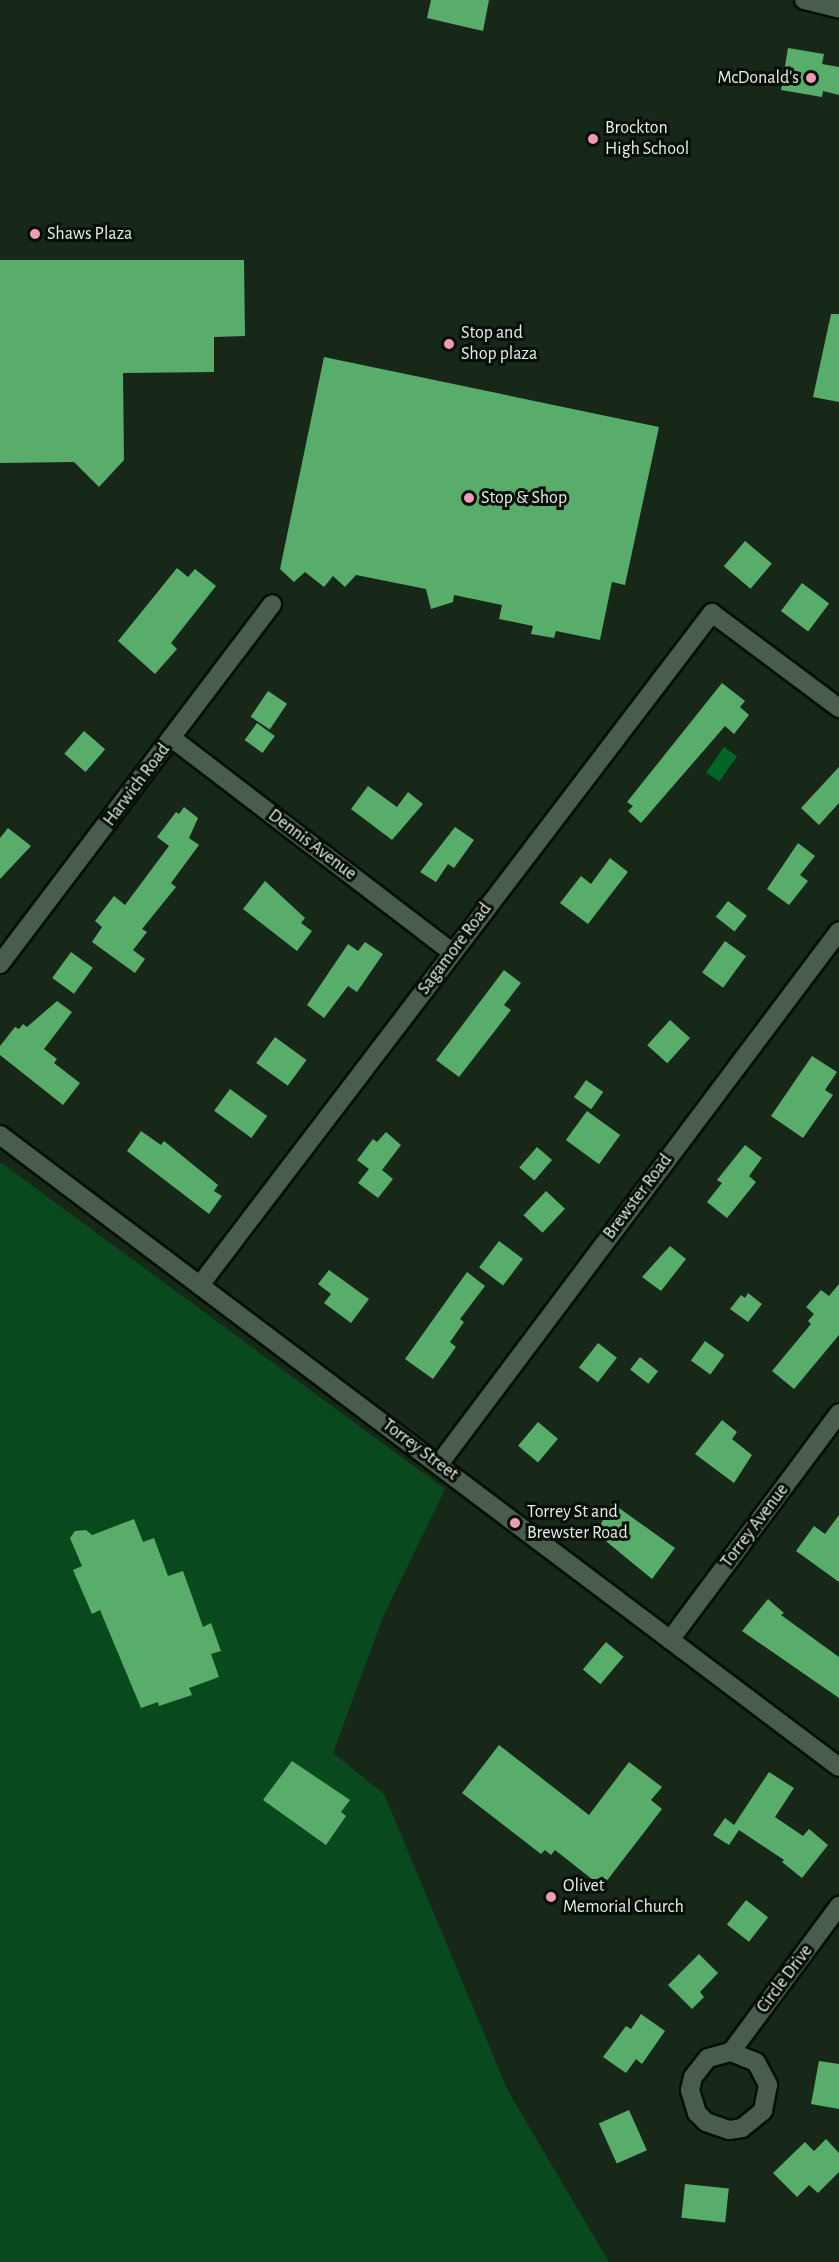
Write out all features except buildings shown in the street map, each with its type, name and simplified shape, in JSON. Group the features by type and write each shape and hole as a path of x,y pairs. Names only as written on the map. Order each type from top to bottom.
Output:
{"street":[{"path":"804,0 839,9"},
{"name":"Harwich Road","path":"0,964 173,739 272,604"},
{"name":"Sagamore Road","path":"200,1286 712,613 839,708"},
{"name":"Dennis Avenue","path":"173,739 452,952"},
{"name":"Brewster Road","path":"439,1464 839,931"},
{"name":"Torrey Street","path":"0,1135 839,1767"},
{"name":"Torrey Avenue","path":"670,1640 839,1413"},
{"name":"Circle Drive","path":"731,2052 839,1906"},
{"path":"731,2052 756,2062 764,2073 768,2092 763,2111 754,2121 729,2130 706,2122 692,2102 690,2090 698,2067 708,2058 731,2052"}],"shaded area":[{"path":"724,747 737,756 719,782 706,772"},
{"path":"0,1162 445,1489 383,1617 333,1753 384,1794 508,2091 609,2262 0,2262"}],"place":[{"name":"McDonald's","path":"811,78"},
{"name":"Brockton High School","path":"593,139"},
{"name":"Shaws Plaza","path":"35,234"},
{"name":"Stop and Shop plaza","path":"449,344"},
{"name":"Stop & Shop","path":"469,498"},
{"name":"Torrey St and Brewster Road","path":"515,1523"},
{"name":"Olivet Memorial Church","path":"551,1897"}]}
